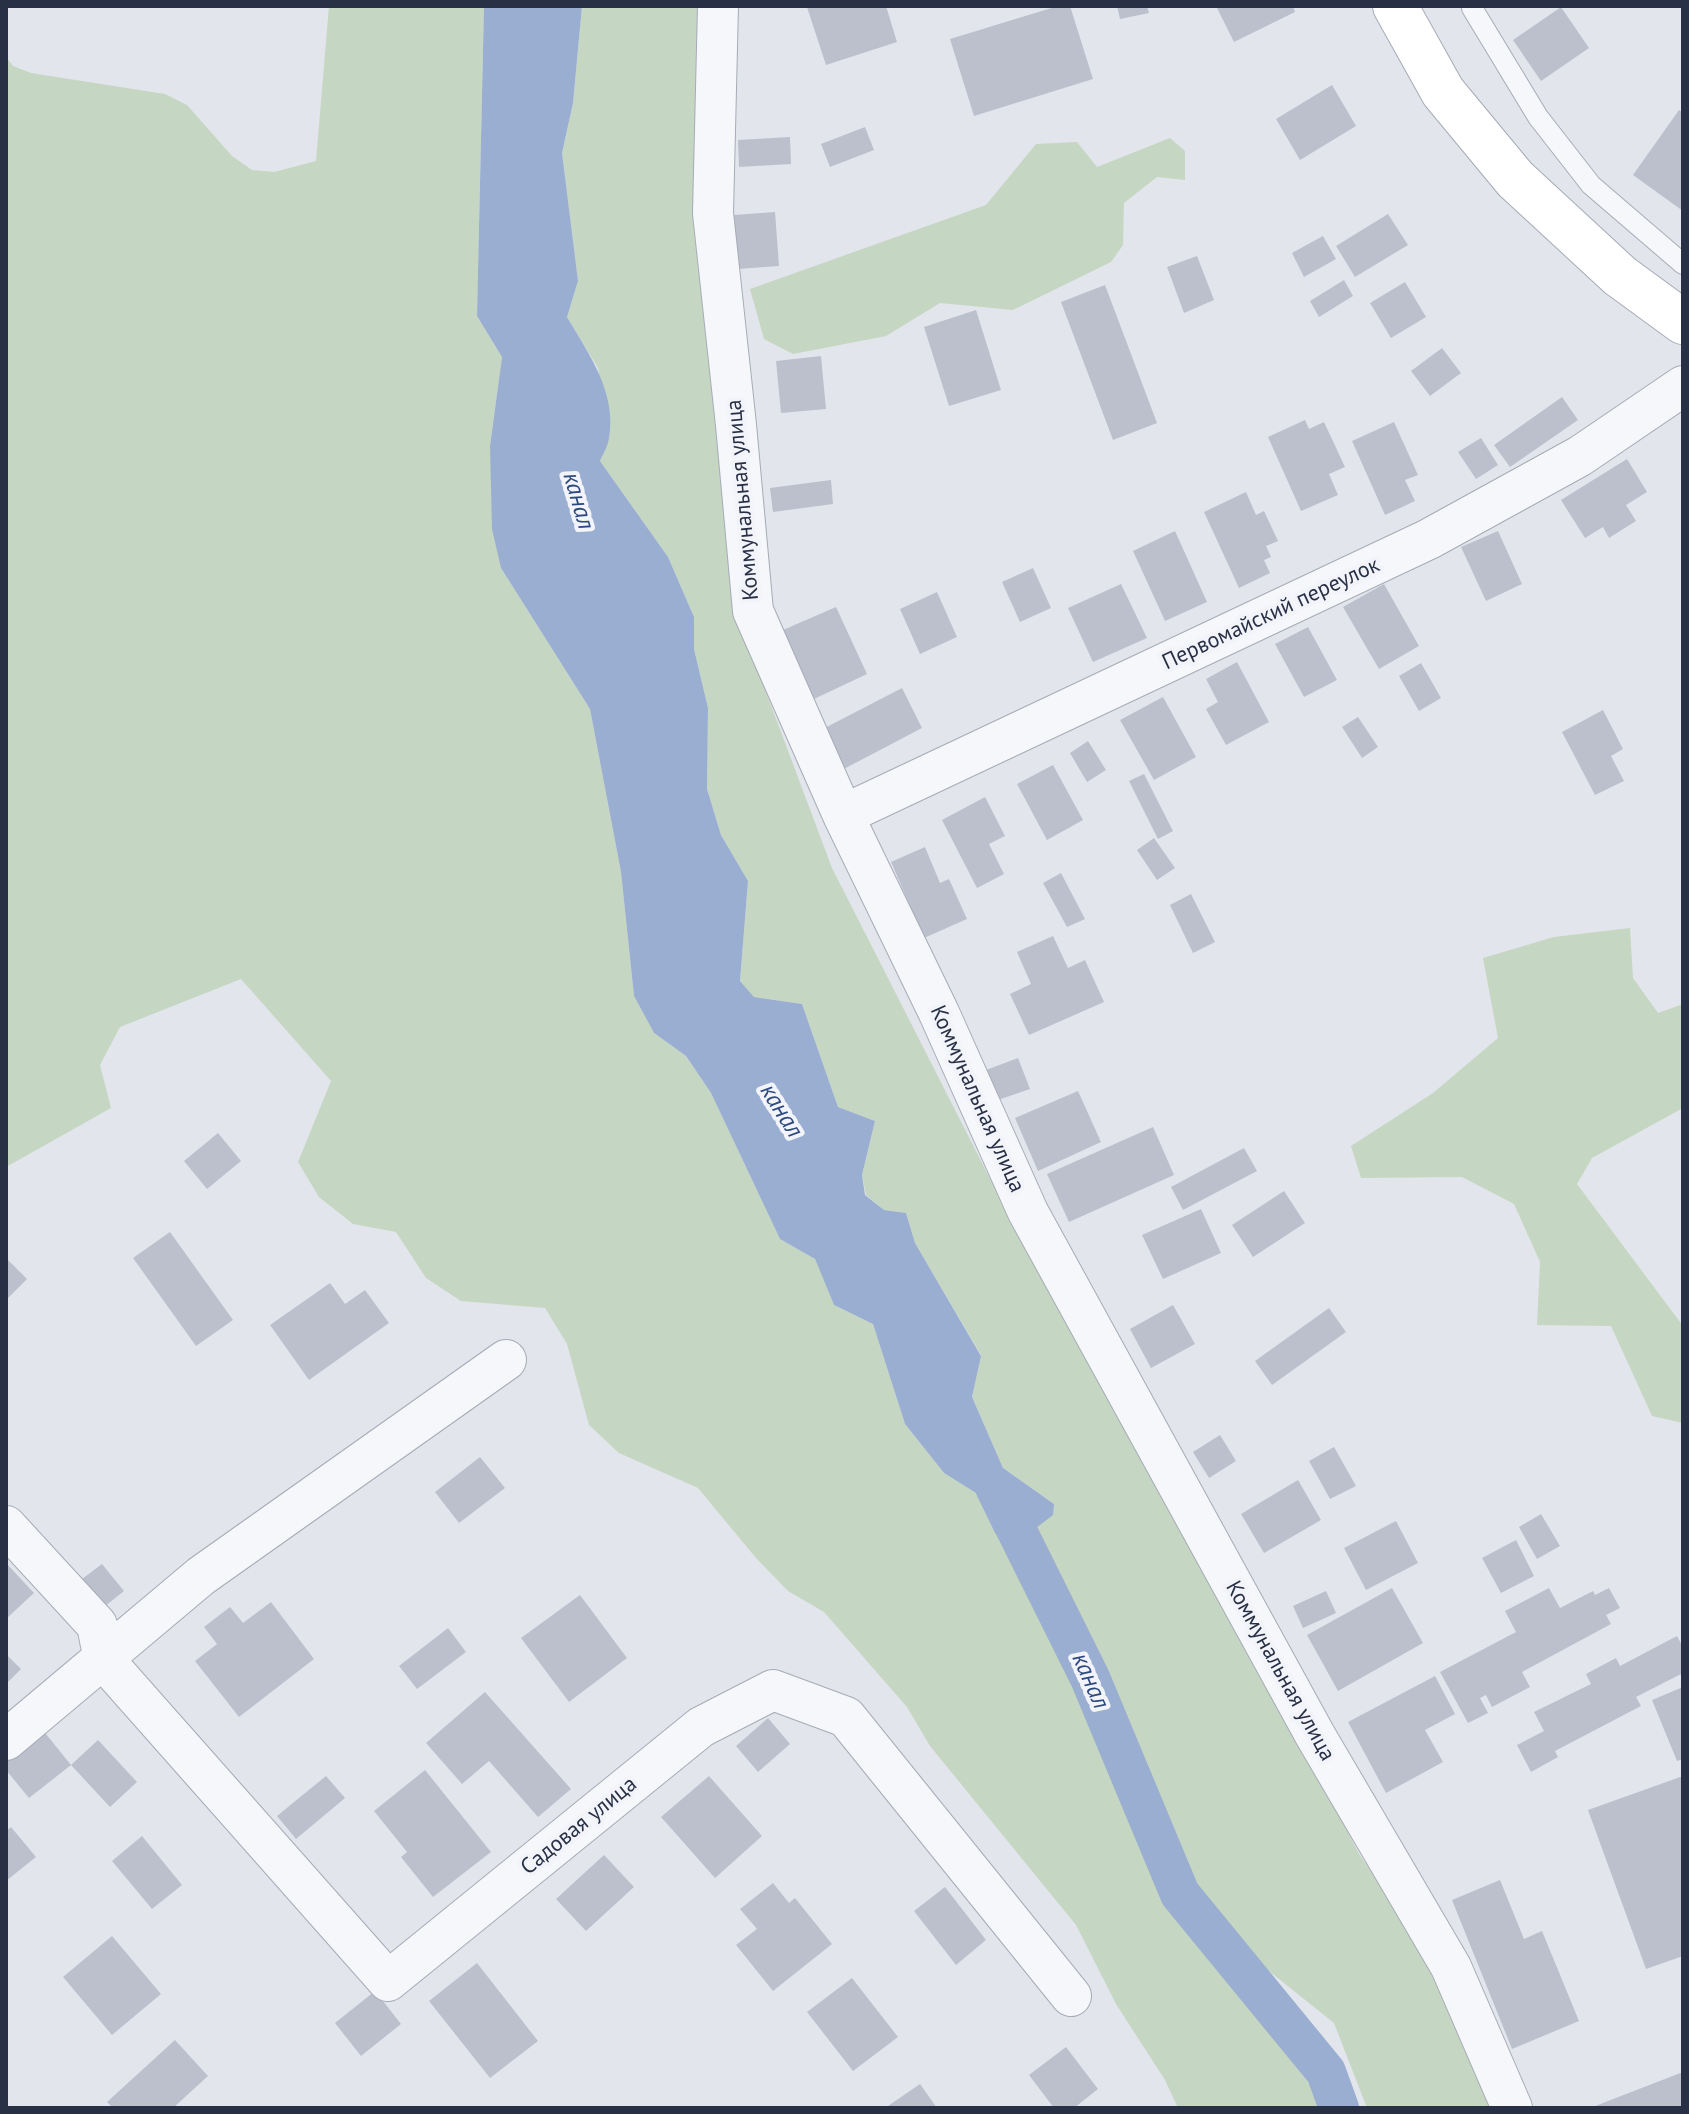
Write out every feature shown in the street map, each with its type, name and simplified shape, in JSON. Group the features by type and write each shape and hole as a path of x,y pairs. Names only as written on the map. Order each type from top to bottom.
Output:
{"main road":[{"path":"1395,6 1443,92 1515,179 1620,276 1683,322"}],"street":[{"name":"Коммунальная улица","path":"718,6 713,213 753,611 843,815 939,1013 1028,1212 1315,1735 1451,1967 1512,2108"},
{"name":"Первомайский переулок","path":"843,815 1429,539 1580,456 1683,386"},
{"path":"6,1740 201,1576 506,1360"},
{"name":"Садовая улица","path":"6,1526 97,1625 104,1660 388,1981 701,1727 773,1690 846,1717 1071,1996"}],"lane":[{"path":"1472,8 1538,117 1591,185 1683,264"}],"green space":[{"path":"329,6 484,6 477,316 502,357 490,446 501,568 590,709 621,872 634,996 654,1033 686,1056 711,1093 780,1239 815,1259 834,1305 873,1324 905,1424 944,1473 976,1493 995,1533 1054,1504 1003,1468 972,1397 981,1355 915,1243 906,1213 884,1210 866,1195 862,1175 875,1121 838,1107 802,1004 754,997 740,981 748,881 721,835 707,789 708,708 694,649 694,617 668,557 600,461 609,439 598,368 567,317 578,281 562,153 573,103 582,6 699,6 697,259 739,620 832,868 1011,1220 1256,1651 1359,1854 1440,1972 1490,2108 1367,2108 1334,2023 1254,1959 1236,1988 1314,2090 1321,2108 1178,2108 1165,2080 1116,2004 1076,1925 930,1746 907,1707 824,1612 788,1591 756,1558 698,1488 619,1453 589,1425 567,1344 545,1308 461,1301 426,1278 396,1232 353,1224 319,1197 298,1162 331,1081 241,979 120,1027 100,1065 111,1108 6,1167 6,57 13,66 31,73 165,94 187,105 232,156 252,170 274,172 316,161"},
{"path":"1170,138 1185,151 1185,180 1157,177 1124,203 1123,245 1111,262 1013,310 940,303 886,336 793,354 764,339 750,289 986,205 1036,144 1077,142 1097,167"},
{"path":"1630,928 1633,978 1658,1013 1683,1004 1683,1108 1592,1158 1577,1184 1683,1326 1683,1423 1652,1416 1611,1326 1537,1325 1540,1262 1514,1204 1462,1177 1361,1178 1351,1146 1433,1093 1498,1038 1483,958 1554,937"}],"water":[{"path":"484,6 582,6 573,103 562,153 578,281 567,317 599,374 609,405 609,438 600,461 668,557 694,617 694,649 708,708 707,789 721,835 748,881 740,981 754,997 802,1004 838,1107 875,1121 862,1175 865,1195 884,1210 906,1213 915,1243 981,1356 972,1397 1003,1468 1054,1504 1053,1515 1036,1528 1005,1539 995,1533 976,1493 944,1473 905,1424 873,1324 834,1305 815,1259 780,1239 711,1093 686,1056 654,1033 634,996 621,872 590,709 501,568 492,529 490,446 502,357 477,316"}],"building":[{"path":"886,6 897,42 826,65 807,7"},
{"path":"1058,6 1070,6 1093,79 974,116 950,39"},
{"path":"1117,6 1147,6 1149,13 1120,19"},
{"path":"1216,6 1293,6 1295,12 1234,42"},
{"path":"1561,7 1589,48 1541,81 1513,40"},
{"path":"1332,85 1356,126 1300,160 1276,119"},
{"path":"1679,110 1683,113 1683,211 1633,175"},
{"path":"865,127 874,150 830,167 821,144"},
{"path":"790,137 791,164 739,167 738,140"},
{"path":"775,212 779,266 738,269 734,215"},
{"path":"1388,214 1408,245 1355,277 1336,246"},
{"path":"1323,236 1336,259 1304,277 1292,253"},
{"path":"1197,256 1214,300 1184,313 1167,267"},
{"path":"1344,280 1353,296 1319,317 1310,301"},
{"path":"1405,282 1426,317 1391,338 1370,303"},
{"path":"1105,285 1157,423 1113,440 1061,302"},
{"path":"976,310 1001,390 949,406 924,327"},
{"path":"1442,348 1461,373 1430,396 1411,371"},
{"path":"821,356 826,409 781,413 776,361"},
{"path":"1562,397 1578,420 1510,467 1494,445"},
{"path":"1305,420 1309,429 1324,422 1345,467 1329,474 1338,495 1301,511 1268,437"},
{"path":"1394,422 1418,475 1405,480 1415,501 1385,515 1352,441"},
{"path":"1481,438 1498,465 1476,479 1458,452"},
{"path":"1627,459 1647,492 1626,505 1636,521 1609,538 1603,527 1585,538 1561,500"},
{"path":"831,480 833,504 773,512 770,488"},
{"path":"1246,492 1256,515 1264,511 1278,541 1266,546 1271,557 1264,560 1270,573 1239,588 1204,512"},
{"path":"1175,531 1207,602 1165,621 1133,551"},
{"path":"1498,531 1522,584 1486,601 1461,547"},
{"path":"1033,568 1051,608 1020,622 1002,582"},
{"path":"1121,584 1147,638 1093,662 1068,608"},
{"path":"1384,584 1419,646 1379,669 1343,607"},
{"path":"937,592 957,637 920,654 900,609"},
{"path":"836,607 867,674 814,699 783,630"},
{"path":"1308,627 1337,680 1304,697 1275,644"},
{"path":"1237,662 1269,722 1226,745 1206,709 1218,702 1206,679"},
{"path":"1421,663 1441,698 1419,711 1399,676"},
{"path":"902,688 922,728 840,771 819,731"},
{"path":"1163,697 1196,757 1154,780 1120,720"},
{"path":"1603,710 1623,749 1611,756 1624,781 1595,795 1562,732"},
{"path":"1358,717 1378,747 1362,758 1342,727"},
{"path":"1088,741 1106,770 1087,782 1070,753"},
{"path":"1053,765 1083,820 1047,840 1017,784"},
{"path":"1144,774 1173,831 1158,839 1129,781"},
{"path":"985,797 1005,836 989,844 1004,874 977,888 942,820"},
{"path":"1154,838 1175,868 1157,880 1137,850"},
{"path":"925,847 940,883 949,879 967,919 924,938 891,862"},
{"path":"1061,873 1085,919 1067,927 1043,883"},
{"path":"1191,894 1215,942 1193,953 1170,905"},
{"path":"1053,936 1068,968 1085,960 1104,1002 1029,1035 1010,994 1031,984 1017,952"},
{"path":"1018,1058 1030,1089 998,1100 986,1070"},
{"path":"1078,1091 1101,1142 1038,1171 1015,1118"},
{"path":"1153,1127 1174,1175 1069,1222 1047,1174"},
{"path":"218,1133 241,1161 207,1189 184,1161"},
{"path":"1244,1148 1257,1171 1183,1210 1171,1187"},
{"path":"1284,1191 1305,1223 1253,1257 1232,1225"},
{"path":"1201,1209 1221,1253 1163,1279 1142,1235"},
{"path":"170,1232 233,1320 196,1346 133,1258"},
{"path":"6,1258 27,1279 6,1300"},
{"path":"330,1283 345,1304 365,1290 389,1323 309,1380 270,1325"},
{"path":"1173,1305 1195,1344 1151,1368 1130,1329"},
{"path":"1329,1308 1346,1332 1272,1385 1255,1361"},
{"path":"1220,1435 1236,1461 1209,1478 1193,1452"},
{"path":"1334,1447 1356,1486 1330,1499 1309,1461"},
{"path":"480,1457 505,1488 459,1523 435,1492"},
{"path":"1298,1480 1321,1520 1264,1553 1241,1514"},
{"path":"1541,1514 1560,1546 1537,1559 1519,1527"},
{"path":"1396,1521 1418,1563 1366,1590 1344,1548"},
{"path":"1516,1540 1534,1576 1501,1593 1482,1558"},
{"path":"6,1563 34,1593 6,1619"},
{"path":"102,1564 124,1591 104,1607 82,1579"},
{"path":"1392,1588 1423,1643 1338,1691 1307,1635"},
{"path":"1549,1588 1560,1608 1593,1591 1595,1595 1609,1588 1620,1608 1606,1615 1611,1624 1522,1672 1530,1687 1492,1707 1486,1695 1480,1698 1488,1713 1468,1723 1440,1672 1516,1632 1505,1611"},
{"path":"1326,1591 1336,1613 1303,1628 1293,1606"},
{"path":"580,1595 627,1658 569,1702 521,1638"},
{"path":"271,1602 314,1659 239,1717 195,1661 217,1644 204,1627 230,1607 243,1623"},
{"path":"448,1628 466,1652 417,1689 399,1666"},
{"path":"1677,1636 1683,1647 1683,1673 1636,1697 1641,1706 1555,1751 1558,1757 1531,1772 1517,1745 1544,1731 1534,1712 1591,1684 1586,1674 1616,1658 1620,1666"},
{"path":"6,1654 21,1669 6,1684"},
{"path":"1435,1676 1455,1714 1425,1730 1443,1762 1386,1793 1348,1722"},
{"path":"1683,1687 1683,1759 1677,1761 1652,1700"},
{"path":"485,1692 571,1789 538,1817 489,1761 462,1784 426,1743"},
{"path":"768,1718 790,1744 758,1772 736,1746"},
{"path":"42,1729 71,1765 29,1798 6,1770 6,1758"},
{"path":"98,1740 137,1782 110,1807 71,1765"},
{"path":"425,1770 491,1852 433,1897 401,1857 407,1852 374,1811"},
{"path":"326,1776 345,1798 296,1839 277,1816"},
{"path":"709,1776 762,1836 715,1878 661,1817"},
{"path":"1683,1776 1683,1956 1646,1969 1588,1810"},
{"path":"11,1827 36,1857 6,1881 6,1831"},
{"path":"142,1836 182,1885 152,1909 112,1861"},
{"path":"604,1855 634,1887 586,1931 556,1899"},
{"path":"1500,1880 1524,1939 1542,1931 1579,2021 1512,2049 1452,1900"},
{"path":"773,1883 789,1903 795,1898 832,1944 773,1991 736,1945 757,1929 740,1909"},
{"path":"945,1887 986,1940 956,1965 914,1911"},
{"path":"112,1936 161,1994 112,2035 63,1977"},
{"path":"477,1963 538,2041 490,2078 429,2001"},
{"path":"852,1978 898,2037 853,2071 807,2012"},
{"path":"375,1991 401,2024 361,2056 335,2023"},
{"path":"175,2040 208,2076 173,2108 113,2108 107,2102"},
{"path":"1066,2047 1098,2089 1074,2108 1054,2108 1029,2075"},
{"path":"1683,2072 1683,2108 1590,2108"},
{"path":"920,2084 937,2108 885,2108"}],"waterway":[{"name":"канал","path":"995,1487 1090,1678 1180,1894 1326,2072 1339,2108"}]}
